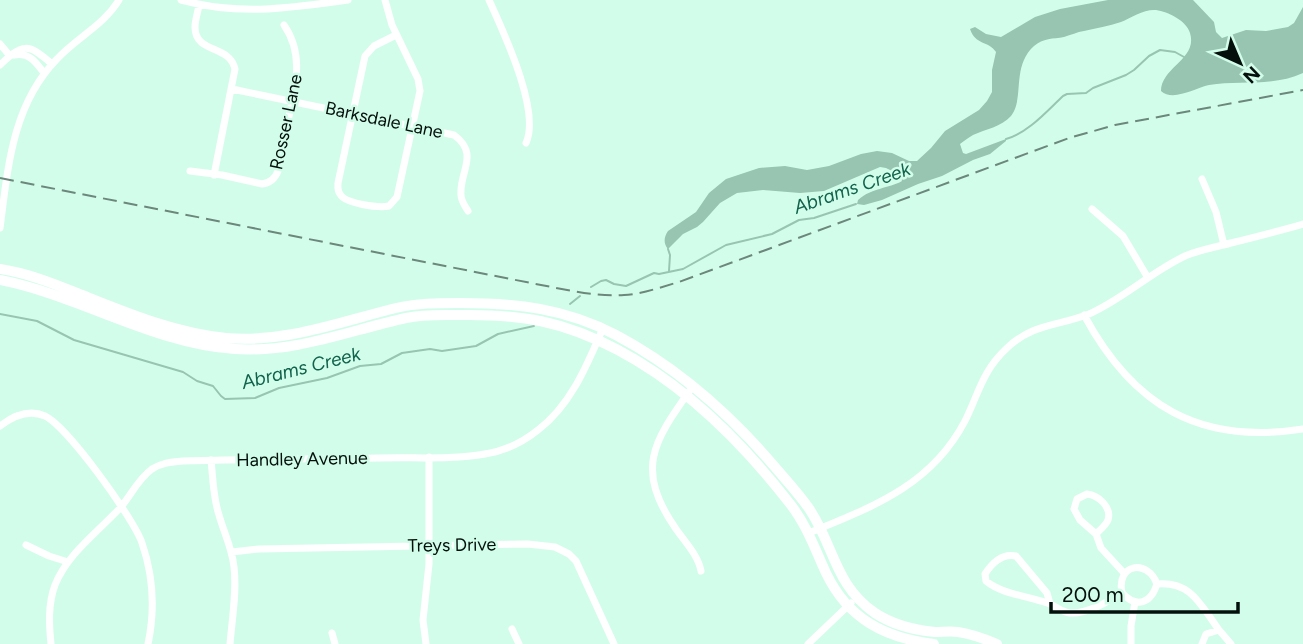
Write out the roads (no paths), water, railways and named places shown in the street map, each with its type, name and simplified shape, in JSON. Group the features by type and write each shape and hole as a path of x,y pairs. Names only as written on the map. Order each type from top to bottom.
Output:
{"main road":[{"path":"0,269 34,276 165,326 227,338 288,336 396,308 434,303 532,306 603,328 646,353 693,386 749,437 808,507 841,576 856,597 873,612 894,624 918,630 960,632 997,644"},
{"path":"0,280 33,288 156,334 195,344 227,348 256,350 293,347 408,317 437,315 496,314 530,318 556,324 598,340 646,367 686,396 740,446 790,503 809,533 829,578 848,606 880,630 919,643 934,644"}],"street":[{"path":"0,228 16,128 30,96 52,64 103,20 119,0"},
{"path":"181,0 235,10 348,0"},
{"path":"385,0 396,35 420,86 396,200 387,207 345,199 338,188 366,54 373,46 396,35"},
{"path":"489,0 522,80 530,121 526,143"},
{"path":"199,5 196,33 204,45 223,52 231,59 235,72 214,175"},
{"name":"Rosser Lane","path":"190,171 262,184 268,183 278,173 298,74 292,39 284,25"},
{"path":"0,44 10,56"},
{"path":"0,65 22,49 30,48 52,64"},
{"path":"10,56 29,56 44,73"},
{"name":"Barksdale Lane","path":"232,89 457,137 464,145 468,161 461,195 468,211"},
{"path":"1202,179 1216,212 1224,245"},
{"path":"1092,209 1123,236 1148,278"},
{"path":"809,533 882,501 922,475 956,436 992,363 1009,345 1035,330 1099,309 1188,255 1303,224"},
{"path":"1084,316 1124,375 1175,413 1209,426 1245,433 1281,433 1303,429"},
{"name":"Handley Avenue","path":"51,644 49,615 53,592 61,573 145,475 160,465 169,462 211,460 487,454 513,446 536,432 564,405 603,328"},
{"path":"693,386 659,437 653,469 654,484 662,507 697,559 701,571"},
{"path":"0,426 22,414 38,414 53,420 121,506 138,534 149,572 152,612 148,644"},
{"path":"426,644 423,620 430,546 429,457"},
{"path":"211,460 215,501 232,552 235,580 230,644"},
{"path":"1096,534 1107,521 1107,509 1102,500 1093,494 1082,495 1077,499 1074,509 1080,520 1096,534 1101,548 1124,573"},
{"name":"Treys Drive","path":"232,552 259,549 528,544 555,547 576,561 580,567 614,644"},
{"path":"26,545 68,562"},
{"path":"1050,604 1047,593 1016,556 1010,554 999,559 985,574 986,581 995,587 1070,613 1090,610 1122,593"},
{"path":"1143,568 1152,574 1157,584 1149,599 1135,602 1122,593 1121,580 1124,573 1131,569 1143,568"},
{"path":"1157,584 1170,583 1183,587 1194,596 1231,644"},
{"path":"808,644 856,597"},
{"path":"1131,644 1135,602"},
{"path":"512,629 519,644"},
{"path":"1202,644 1206,634 1219,630"},
{"path":"332,633 335,644"}],"waterway":[{"name":"Abrams Creek","path":"1006,139 1029,127 1063,96 1086,93 1126,75 1160,50 1175,52 1184,57"},
{"name":"Abrams Creek","path":"591,287 606,280 626,286 654,273 683,269 726,245 772,234 799,220 814,218 856,204"},
{"path":"668,249 669,271"},
{"name":"Abrams Creek","path":"570,304 580,296"},
{"name":"Abrams Creek","path":"0,314 37,321 74,340 183,372 197,381 213,386 225,399 255,398 279,388 327,378 360,366 381,364 402,353 476,346 498,334 534,326"}],"railway":[{"path":"0,178 572,291 624,295 679,282 1069,138 1115,125 1303,90"}]}
